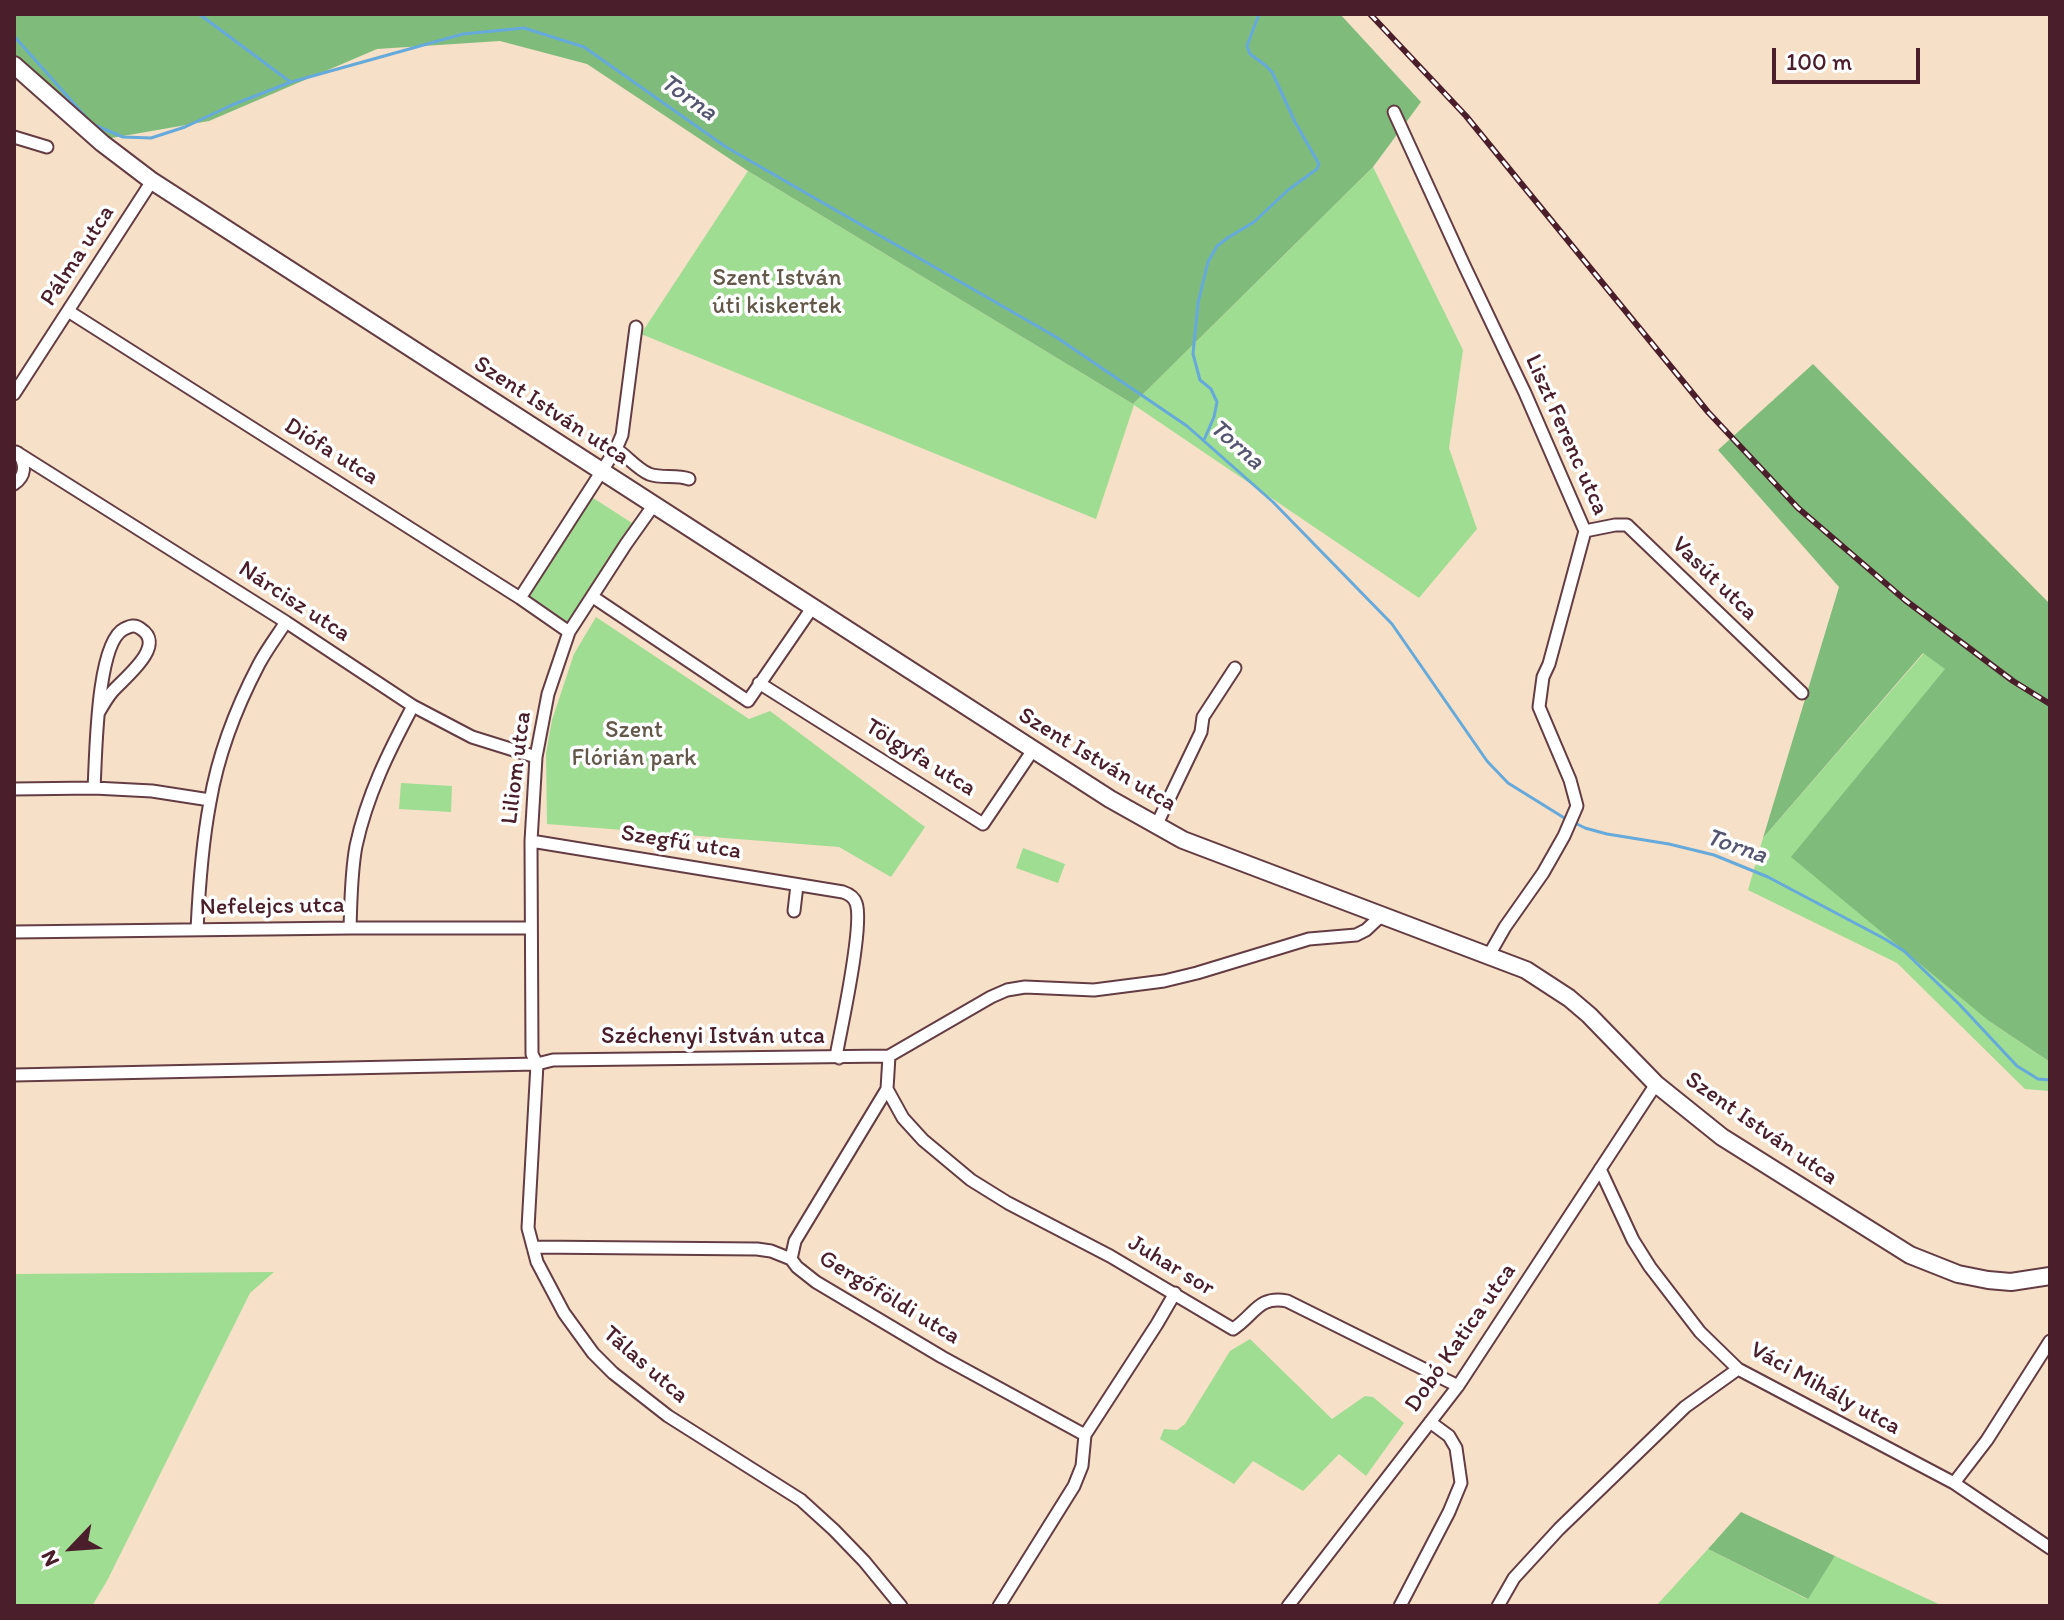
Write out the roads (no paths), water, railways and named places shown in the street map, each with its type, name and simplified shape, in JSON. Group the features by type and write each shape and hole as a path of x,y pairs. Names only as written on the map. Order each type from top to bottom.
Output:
{"main road":[{"name":"Szent István utca","path":"14,65 93,136 152,181 653,506 1156,826 1183,840 1526,970 1589,1015 1656,1084 1722,1137 1910,1255 1958,1274 1988,1280 2011,1282 2050,1276"}],"street":[{"name":"Liszt Ferenc utca","path":"1394,112 1525,393 1585,531 1543,677 1539,707 1570,780 1577,806 1543,873 1489,955"},
{"path":"14,137 47,147"},
{"name":"Pálma utca","path":"14,394 152,181"},
{"name":"Diófa utca","path":"68,311 569,632"},
{"path":"520,598 602,473 622,435 636,327"},
{"path":"616,449 647,473 689,479"},
{"name":"Nárcisz utca","path":"15,451 31,466 286,622 413,706 472,737 536,757"},
{"path":"16,486 31,466"},
{"name":"Liliom utca","path":"537,1064 532,1054 531,841 536,757 548,694 569,632 653,506"},
{"name":"Vasút utca","path":"1585,531 1627,525 1802,693"},
{"path":"593,597 748,701 812,608"},
{"path":"197,930 210,800 223,753 240,703 286,622"},
{"path":"94,788 99,712 103,673 117,633 136,626 149,637 149,647 143,659 109,695 99,712"},
{"path":"1156,826 1201,732 1203,717 1235,668"},
{"name":"Tölgyfa utca","path":"759,683 983,824 1033,750"},
{"path":"350,928 351,883 366,810 378,775 413,706"},
{"path":"14,789 152,791 210,800"},
{"name":"Szegfű utca","path":"531,841 843,892 851,896 856,902 857,934 837,1051 839,1058"},
{"path":"794,911 797,885"},
{"name":"Széchenyi István utca","path":"14,1075 537,1064 553,1060 889,1056 1007,990 1025,987 1094,990 1164,981 1309,939 1356,935 1382,915"},
{"name":"Nefelejcs utca","path":"14,932 530,928"},
{"name":"Gergőföldi utca","path":"889,1056 887,1089 795,1241 791,1259 797,1267 841,1297 942,1357 1085,1435"},
{"name":"Tálas utca","path":"537,1064 528,1228 537,1262 564,1313 593,1353 613,1373 668,1416 801,1500 864,1561 901,1606"},
{"name":"Dobó Katica utca","path":"1288,1606 1458,1386 1656,1084"},
{"name":"Juhar sor","path":"887,1089 903,1118 923,1140 971,1180 1008,1203 1110,1256 1233,1329 1266,1301 1287,1301 1458,1386"},
{"name":"Váci Mihály utca","path":"1600,1169 1633,1240 1650,1267 1700,1332 1738,1369 1954,1483 2050,1548"},
{"path":"533,1247 757,1249 791,1259"},
{"path":"999,1606 1074,1486 1082,1466 1085,1435 1175,1293"},
{"path":"1954,1483 1987,1440 2050,1341"},
{"path":"1498,1606 1514,1578 1559,1529 1685,1407 1738,1369"},
{"path":"1400,1606 1461,1483 1456,1448 1449,1436 1430,1422"}],"waterway":[{"name":"Torna","path":"199,14 289,81"},
{"path":"1204,440 1217,402 1211,389 1200,380 1193,354 1198,303 1208,262 1217,246 1254,222 1319,164 1272,72 1250,54 1247,46 1259,14"},
{"name":"Torna","path":"14,36 92,124 123,137 151,138 185,127 291,82 463,34 524,28 584,47 726,147 1056,337 1187,426 1273,502 1392,624 1487,761 1508,783 1566,819"},
{"name":"Torna","path":"1573,822 1607,834 1714,855 1768,877 1885,939 1904,951 2017,1066 2038,1079 2050,1080"}],"railway":[{"path":"1370,14 1466,116 1708,412 1798,508 1905,600 2013,681 2050,704"}],"park label":[{"name":"Szent István úti kiskertek","path":"777,293"},
{"name":"Szent Flórián park","path":"634,745"}]}
